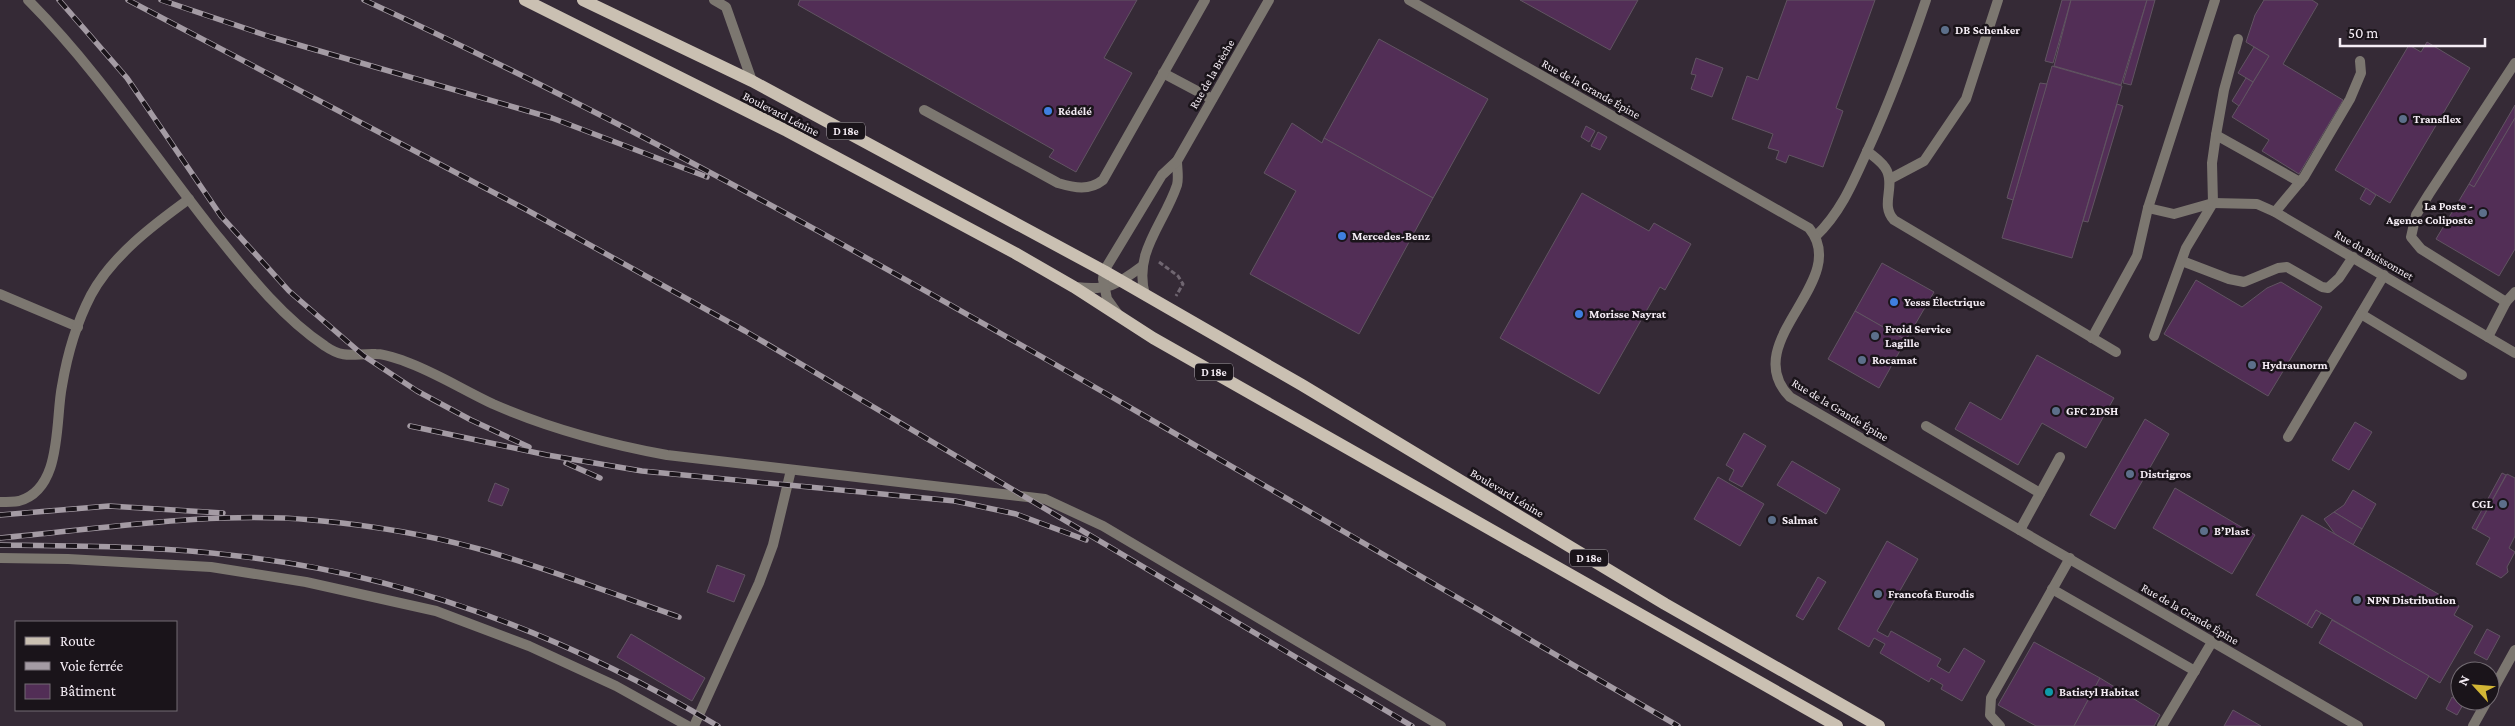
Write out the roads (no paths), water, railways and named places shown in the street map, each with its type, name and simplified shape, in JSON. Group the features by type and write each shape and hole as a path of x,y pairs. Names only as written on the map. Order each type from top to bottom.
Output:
{"main road":[{"name":"Boulevard Lénine","path":"525,0 787,132 1074,287 1153,338 1836,726"},
{"name":"Boulevard Lénine","path":"583,0 752,81 1104,271 1302,385 1665,604 1879,726"}],"street":[{"path":"28,0 114,102 234,257 271,298 326,348 342,355 375,354 404,361 494,404 528,417 626,447 666,455 1045,499 1103,526 1441,726"},
{"path":"714,0 725,3 752,81"},
{"path":"924,110 1058,184 1074,188 1096,186 1104,180 1204,0"},
{"name":"Rue de la Brèche","path":"1104,271 1162,175 1177,161 1269,0"},
{"name":"Rue de la Grande Épine","path":"1410,0 1810,228 1816,236 1820,258 1816,273 1777,350 1774,362 1780,387 1790,396 2358,726"},
{"path":"1816,236 1841,207 1896,88 1926,0"},
{"path":"1890,179 1924,161 1966,99 1998,0"},
{"path":"2092,338 2137,256 2148,208 2215,0"},
{"path":"2154,336 2186,248 2213,203 2212,163 2216,135 2224,90 2238,39"},
{"path":"2276,212 2300,182 2350,100 2361,72 2360,61"},
{"path":"2506,302 2421,249 2411,237 2416,215 2515,63"},
{"path":"1164,73 1212,99"},
{"path":"2216,135 2300,182"},
{"path":"1867,151 1880,161 1890,179 1887,209 1894,220 2116,352"},
{"name":"Rue de la Brèche","path":"1145,295 1140,280 1141,267 1146,251 1177,183 1177,161"},
{"path":"0,502 19,501 31,495 41,486 48,473 56,441 62,386 78,327 93,292 114,264 164,217 189,199"},
{"name":"Rue du Buissonnet","path":"2148,208 2174,214 2213,203 2256,204 2276,212 2515,353"},
{"path":"2182,261 2229,279 2244,282 2278,268 2287,268 2322,287 2328,288 2339,278 2353,257"},
{"path":"1122,282 1141,267"},
{"name":"Boulevard Lénine","path":"1104,271 1104,288 1107,299 1118,316"},
{"path":"2288,436 2384,275"},
{"name":"Boulevard Lénine","path":"1074,287 1094,290 1122,282"},
{"path":"2488,337 2506,302 2515,292"},
{"path":"0,294 78,327"},
{"path":"2361,314 2462,375"},
{"path":"1926,426 2040,493"},
{"path":"2020,530 2060,457"},
{"path":"694,726 759,584 773,544 791,470"},
{"path":"0,558 68,559 211,566 306,582 417,606 529,646 616,686 688,726"},
{"path":"2000,726 1990,715 1991,698 2070,558"},
{"path":"2052,589 2194,671"},
{"path":"2162,726 2212,642"},
{"path":"2500,677 2515,650"},
{"path":"2473,726 2481,711"}],"railway":[{"path":"59,0 127,78 221,216 289,291 364,356 417,391 471,420 529,447"},
{"path":"128,0 525,209 745,331 1412,726"},
{"path":"161,0 271,37 552,118 707,177"},
{"path":"364,0 563,96 758,198 951,305 1143,415 1678,726"},
{"path":"410,426 547,455 642,471 955,501 1016,514 1086,540"},
{"path":"566,463 600,478"},
{"path":"0,515 109,506 223,513"},
{"path":"0,538 196,519 274,518 333,522 375,527 479,549 555,573 679,617"},
{"path":"0,545 179,550 302,565 365,578 487,615 546,639 605,665 662,694 718,726"}],"place":[{"name":"DB Schenker","path":"1945,30"},
{"name":"Rédélé","path":"1048,111"},
{"name":"Transflex","path":"2403,119"},
{"name":"La Poste - Agence Coliposte","path":"2483,213"},
{"name":"Mercedes-Benz","path":"1342,236"},
{"name":"Yesss Électrique","path":"1894,302"},
{"name":"Morisse Nayrat","path":"1579,314"},
{"name":"Froid Service Lagille","path":"1875,336"},
{"name":"Rocamat","path":"1862,360"},
{"name":"Hydraunorm","path":"2252,365"},
{"name":"GFC 2DSH","path":"2056,411"},
{"name":"Distrigros","path":"2130,474"},
{"name":"CGL","path":"2503,504"},
{"name":"Salmat","path":"1772,520"},
{"name":"B’Plast","path":"2204,531"},
{"name":"Francofa Eurodis","path":"1878,594"},
{"name":"NPN Distribution","path":"2357,600"},
{"name":"Batistyl Habitat","path":"2049,692"}]}
